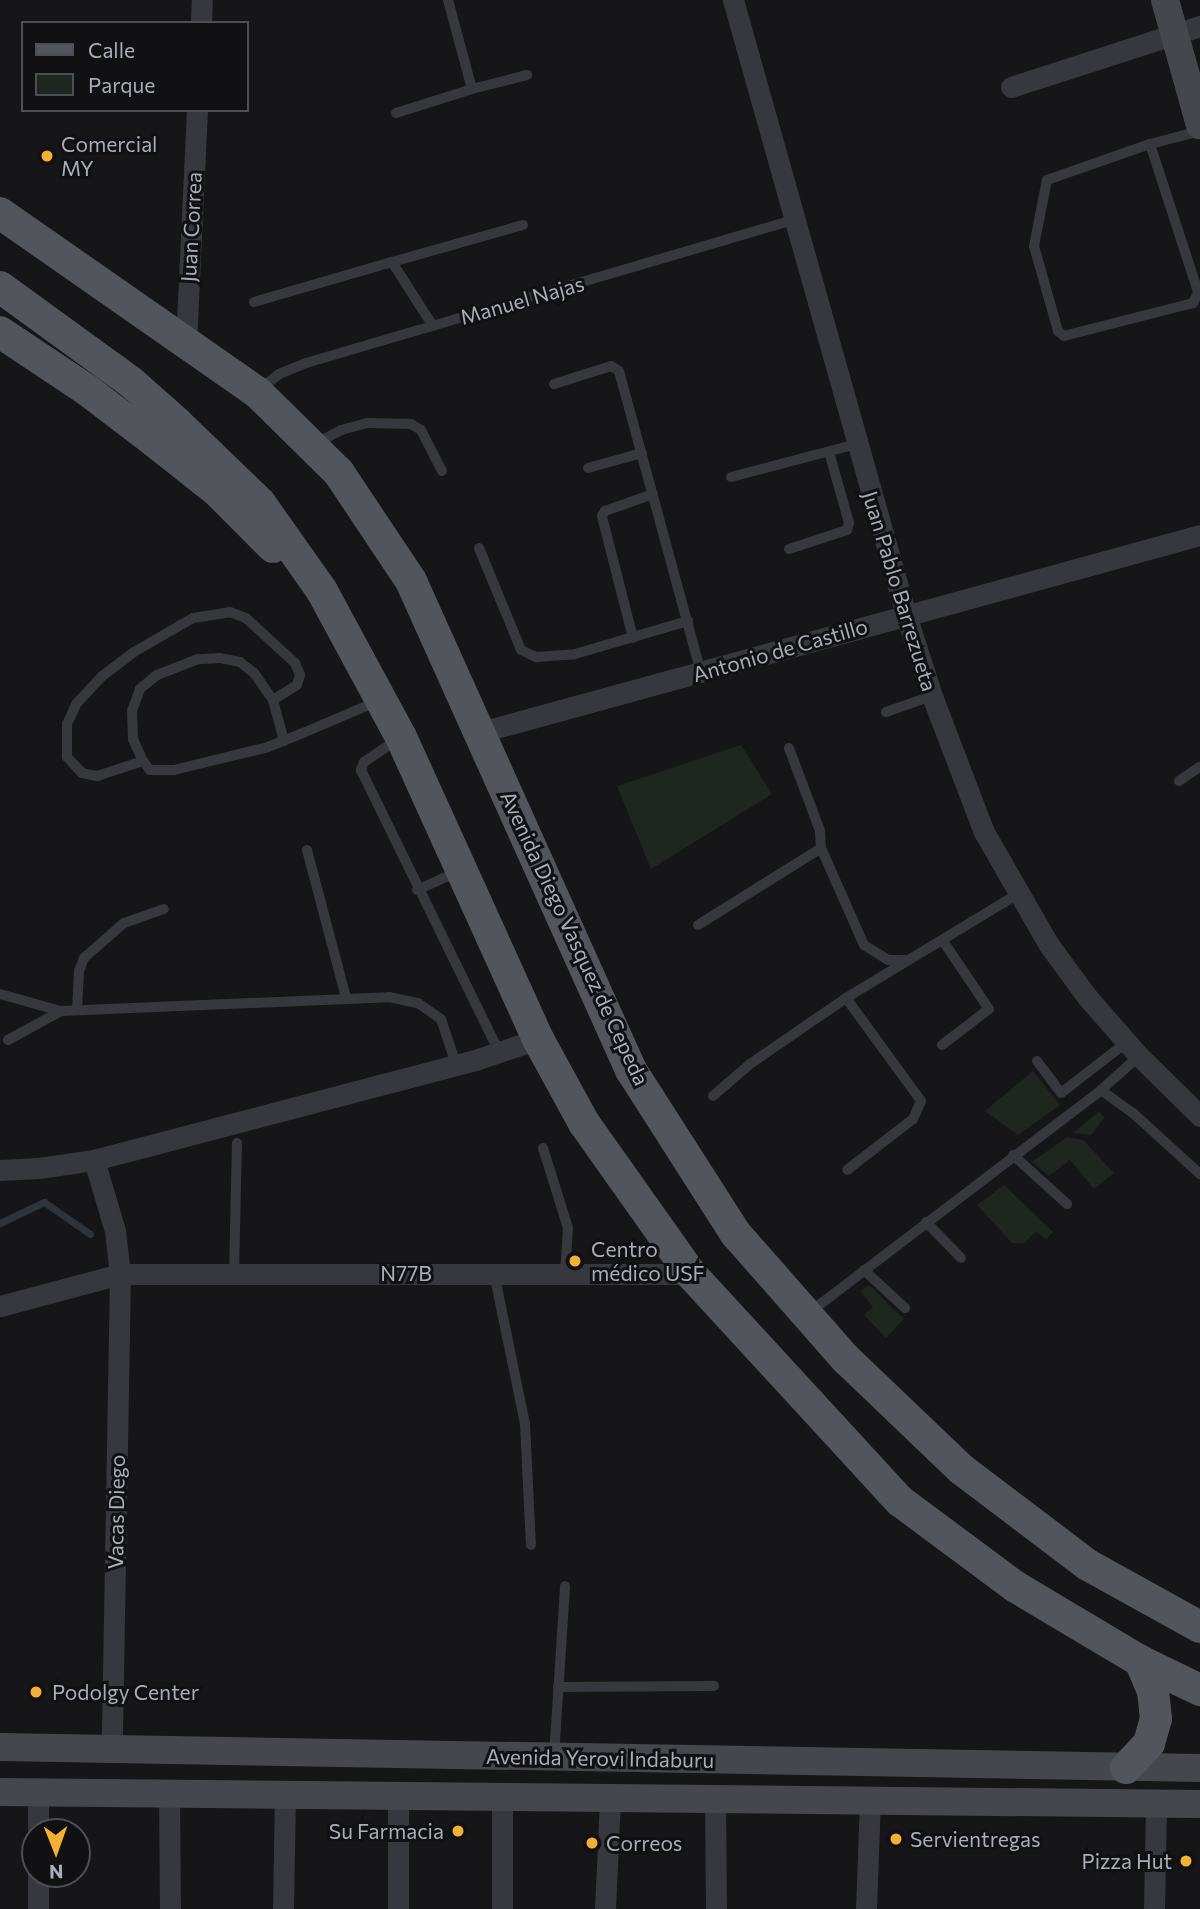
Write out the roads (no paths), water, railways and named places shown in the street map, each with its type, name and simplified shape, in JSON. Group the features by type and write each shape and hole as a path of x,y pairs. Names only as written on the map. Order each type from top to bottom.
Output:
{"main road":[{"name":"Avenida Diego Vasquez de Cepeda","path":"0,212 257,392 339,473 399,559 481,733 631,1070 736,1234 846,1359 961,1469 1087,1565 1200,1627"},
{"path":"0,287 132,383 177,423 260,503 322,591 401,737 538,1039 584,1123 691,1274 900,1501 1016,1587 1140,1661 1200,1690"},
{"path":"0,332 88,390 217,491 322,591"},
{"path":"1126,1769 1149,1744 1156,1719 1153,1691 1140,1661"}],"street":[{"path":"201,21 202,0"},
{"name":"Juan Pablo Barrezueta","path":"733,0 906,615 932,696 984,832 1018,894 1057,956 1133,1049 1200,1116"},
{"path":"1165,0 1188,31 1199,123"},
{"path":"1011,87 1188,31"},
{"name":"Juan Correa","path":"186,343 197,112"},
{"name":"Antonio de Castillo","path":"481,733 1200,535"},
{"path":"0,1170 39,1168 94,1160 456,1064 538,1039"},
{"name":"Vacas Diego","path":"94,1160 115,1231 120,1274 112,1749"},
{"name":"N77B","path":"9,1304 120,1274 691,1274"},
{"name":"Avenida Yerovi Indaburu","path":"0,1747 1126,1769 1200,1768"},
{"name":"Avenida Yerovi Indaburu","path":"0,1792 1200,1804"},
{"path":"38,1792 38,1818"},
{"path":"169,1794 170,1909"},
{"path":"283,1909 285,1795"},
{"path":"398,1796 398,1909"},
{"path":"502,1797 502,1909"},
{"path":"605,1909 610,1798"},
{"path":"715,1799 716,1909"},
{"path":"866,1909 870,1801"},
{"path":"1154,1909 1156,1803"},
{"path":"38,1888 38,1909"}],"lane":[{"path":"448,0 472,89"},
{"path":"396,113 527,75"},
{"path":"1150,144 1198,292 1196,297 1192,303 1064,336 1058,331 1034,246 1047,180 1150,144 1199,123"},
{"name":"Manuel Najas","path":"257,392 279,374 306,363 793,220"},
{"path":"254,302 523,225"},
{"path":"392,262 433,326"},
{"path":"554,384 611,366 616,368 642,453 701,672"},
{"path":"312,445 341,430 367,423 411,424 421,430 442,471"},
{"path":"731,477 857,444"},
{"path":"789,549 848,530 849,523 829,452"},
{"path":"588,468 642,453"},
{"path":"633,638 602,516 605,511 653,494"},
{"path":"479,548 521,650 536,657 551,658 688,621"},
{"path":"143,761 97,776 82,773 67,757 67,724 77,703 101,677 134,652 193,618 230,612 246,618 295,663 300,675 297,685 273,700"},
{"path":"284,741 273,700 254,673 240,662 220,658 198,659 177,665 140,689 132,711 133,738 143,761 150,770 174,770 197,767 284,741 381,700"},
{"path":"886,712 932,696"},
{"path":"401,737 364,762 361,771 417,890 499,1052"},
{"path":"789,748 820,831 821,848 864,945 888,960 909,960"},
{"path":"1179,781 1200,767"},
{"path":"698,925 821,848"},
{"path":"307,850 346,998"},
{"path":"417,890 463,869"},
{"path":"713,1096 751,1064 846,998 1018,894"},
{"path":"77,1010 79,971 84,958 124,923 164,909"},
{"path":"942,1045 989,1009 943,941"},
{"path":"0,994 61,1011 388,996 418,1003 441,1018 456,1064"},
{"path":"846,998 921,1101 913,1119 847,1170"},
{"path":"8,1040 61,1011"},
{"path":"808,1314 1101,1090 1133,1049"},
{"path":"1037,1061 1061,1093 1133,1049"},
{"path":"1101,1090 1133,1112 1200,1174"},
{"path":"234,1274 237,1143"},
{"path":"542,1148 568,1228 565,1273"},
{"path":"1013,1155 1067,1204"},
{"path":"926,1222 961,1258"},
{"path":"864,1270 905,1308"},
{"path":"494,1273 526,1424 531,1545"},
{"path":"554,1757 565,1586"},
{"path":"558,1687 714,1686"}],"waterway":[{"path":"0,1223 44,1202 90,1234"}],"place":[{"name":"Comercial MY","path":"47,156"},
{"name":"Centro médico USF","path":"575,1261"},
{"name":"Podolgy Center","path":"36,1692"},
{"name":"Su Farmacia","path":"458,1831"},
{"name":"Servientregas","path":"896,1839"},
{"name":"Correos","path":"592,1843"},
{"name":"Pizza Hut","path":"1186,1861"}]}
